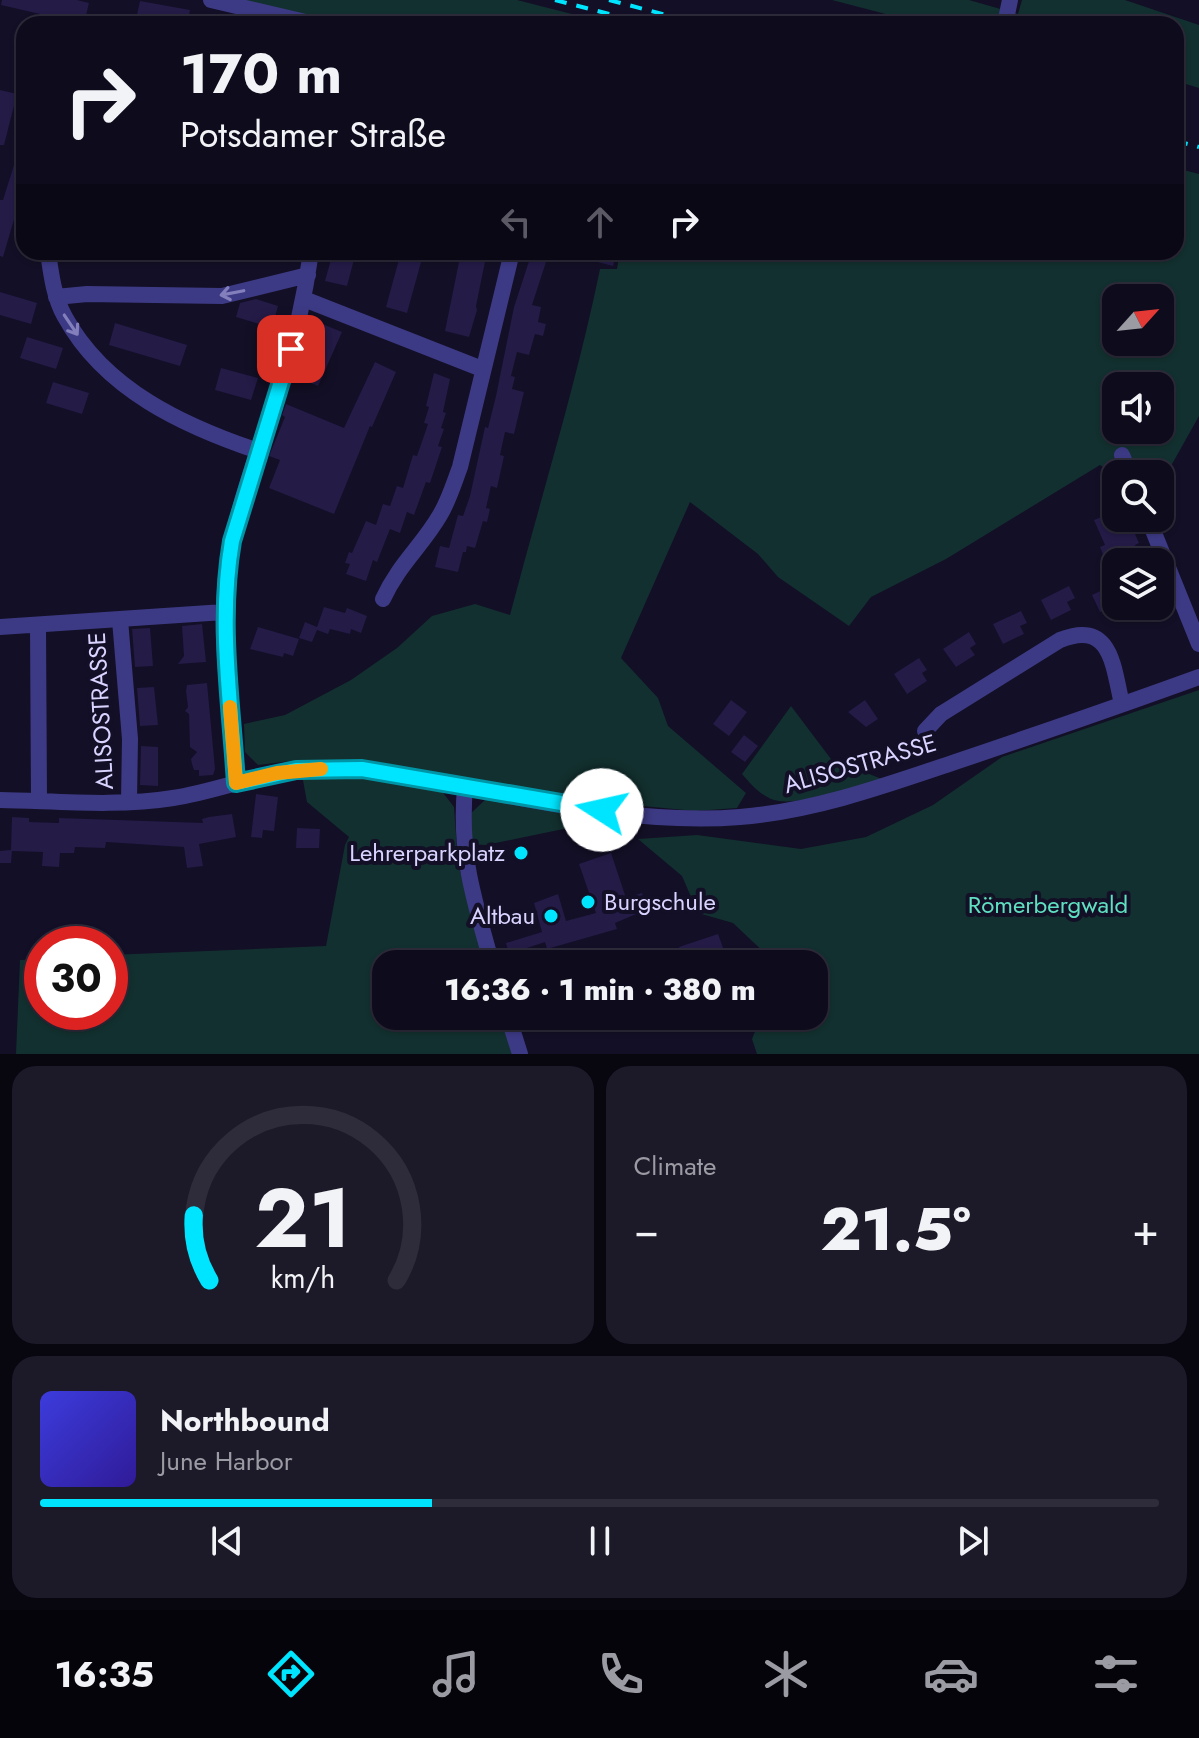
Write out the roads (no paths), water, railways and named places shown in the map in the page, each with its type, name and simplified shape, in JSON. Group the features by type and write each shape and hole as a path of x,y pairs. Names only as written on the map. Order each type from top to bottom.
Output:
{"street":[{"path":"211,0 280,16"},
{"path":"49,260 56,297 64,317 83,344 127,387 158,409 191,426 258,451"},
{"path":"236,783 224,612 232,541 284,374 304,299 310,260"},
{"path":"383,599 393,577 440,515 452,491 510,260"},
{"path":"56,297 87,294 222,296 308,275"},
{"path":"304,299 482,369"},
{"path":"1122,455 1124,460"},
{"path":"1154,532 1199,644"},
{"name":"ALISOSTRASSE","path":"0,627 224,612"},
{"name":"ALISOSTRASSE","path":"120,620 130,739 129,801"},
{"path":"38,625 39,800"},
{"name":"ALISOSTRASSE","path":"925,731 941,714 1072,635 1084,634 1097,638 1105,646 1122,704"},
{"name":"ALISOSTRASSE","path":"0,800 129,801 175,798 296,770 328,768 362,769 641,816 738,817 777,813 830,802 899,781 1199,677"},
{"path":"465,787 466,866 488,950"},
{"path":"512,1030 520,1054"}],"railway":[{"path":"555,0 617,16"},
{"path":"609,0 670,16"},
{"path":"1184,143 1199,147"}],"place":[{"name":"Lehrerparkplatz","path":"521,853"},
{"name":"Burgschule","path":"588,902"},
{"name":"Altbau","path":"551,916"}],"park label":[{"name":"Römerbergwald","path":"1048,905"}]}
